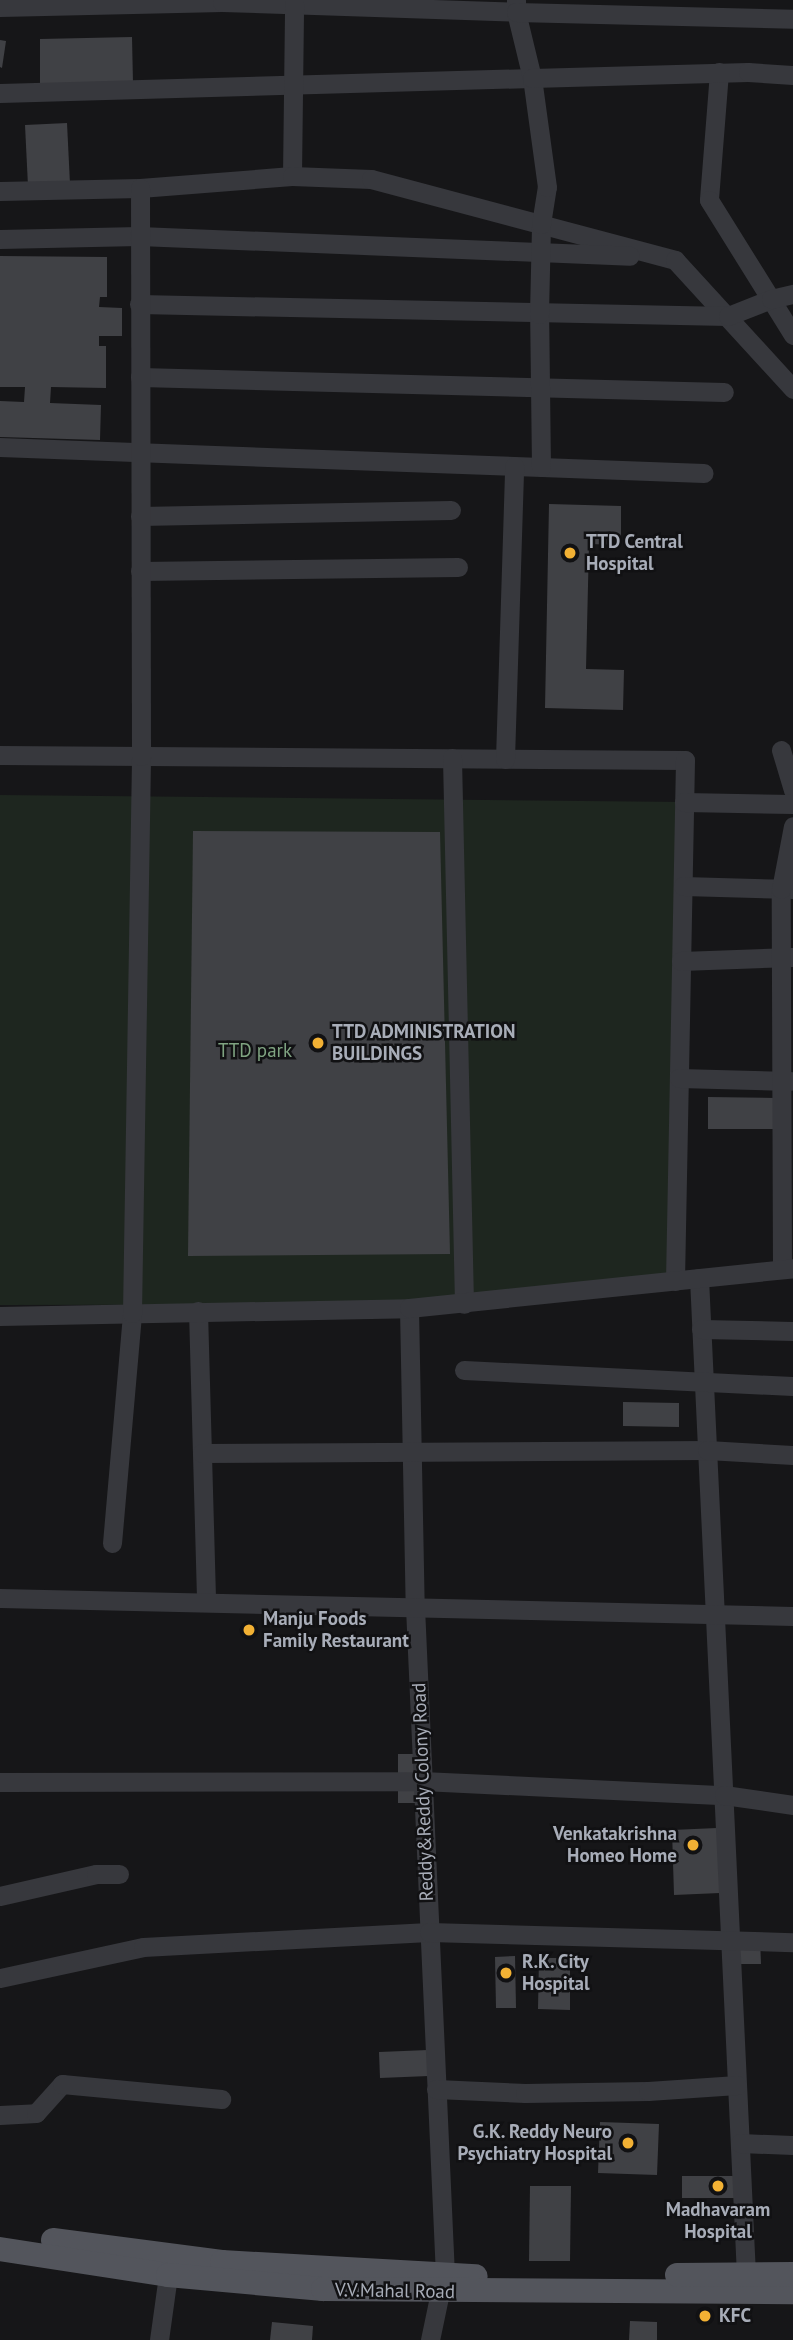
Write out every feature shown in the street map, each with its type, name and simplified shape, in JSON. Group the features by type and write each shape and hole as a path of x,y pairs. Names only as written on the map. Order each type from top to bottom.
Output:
{"main road":[{"name":"V.V.Mahal Road","path":"0,2233 222,2262 442,2284 793,2292"},
{"name":"V.V.Mahal Road","path":"0,2249 168,2275 323,2289 746,2273 793,2274"}],"street":[{"path":"0,7 222,2 516,6 793,19"},
{"path":"292,176 294,4"},
{"path":"516,6 532,78 547,187 541,224 538,314 541,467"},
{"path":"0,93 719,72 793,75"},
{"path":"719,72 709,201 793,335"},
{"path":"0,191 140,188 292,176 371,179 675,260 793,389"},
{"path":"112,1544 132,1312 141,756 140,188"},
{"path":"0,239 139,236 666,257"},
{"path":"139,304 728,316 771,299 793,294"},
{"path":"140,377 724,392"},
{"path":"0,447 704,473"},
{"path":"505,759 514,466"},
{"path":"140,516 451,510"},
{"path":"140,571 458,567"},
{"path":"781,750 793,790"},
{"path":"0,755 685,760 675,1281"},
{"path":"452,758 464,1304"},
{"path":"684,802 793,804"},
{"path":"0,1316 409,1308 787,1269 787,889 793,826"},
{"path":"683,886 787,889"},
{"path":"681,961 787,957"},
{"path":"679,1078 786,1081"},
{"path":"699,1278 746,2273"},
{"name":"Reddy&Reddy Colony Road","path":"409,1308 415,1607 442,2284 430,2340"},
{"path":"198,1311 206,1601"},
{"path":"701,1329 793,1331"},
{"path":"464,1370 793,1386"},
{"path":"202,1452 707,1450 793,1455"},
{"path":"0,1598 793,1616"},
{"path":"0,1782 422,1781 724,1795 793,1805"},
{"path":"0,1896 96,1874 120,1874"},
{"path":"0,1978 143,1947 429,1932 793,1942"},
{"path":"0,2115 36,2113 62,2084 221,2099"},
{"path":"436,2089 525,2092 648,2091 737,2085"},
{"path":"740,2143 793,2145"},
{"path":"159,2340 168,2275"}],"green space":[{"name":"TTD park","path":"0,795 684,802 675,1281 464,1304 0,1305"}],"building":[{"path":"132,37 133,84 40,86 40,39"},
{"path":"0,40 6,41 2,68 0,67"},
{"path":"67,123 70,184 28,186 25,125"},
{"path":"0,256 107,257 107,297 100,297 99,307 122,308 122,336 99,336 99,346 106,346 106,388 51,387 50,403 101,405 100,440 0,437 0,401 24,402 25,387 0,387"},
{"path":"549,504 621,506 621,545 589,544 586,669 624,670 623,710 545,708"},
{"name":"TTD ADMINISTRATION BUILDINGS","path":"193,831 440,832 450,1254 188,1256"},
{"path":"708,1097 776,1098 776,1129 708,1129"},
{"path":"623,1402 679,1403 679,1427 623,1426"},
{"path":"398,1754 427,1754 427,1803 398,1803"},
{"path":"717,1828 720,1893 674,1895 672,1830"},
{"path":"733,1938 760,1938 761,1964 733,1964"},
{"path":"515,1956 516,2008 496,2008 495,1957"},
{"path":"539,1958 570,1958 570,2010 538,2009"},
{"path":"428,2050 429,2076 380,2078 379,2052"},
{"path":"600,2122 659,2124 657,2175 598,2173"},
{"path":"682,2176 737,2176 737,2198 682,2198"},
{"path":"530,2186 571,2186 570,2261 529,2261"},
{"path":"630,2321 657,2322 657,2340 629,2340"},
{"path":"272,2322 313,2326 312,2340 270,2340"}],"place":[{"name":"TTD Central Hospital","path":"570,553"},
{"name":"TTD ADMINISTRATION BUILDINGS","path":"318,1043"},
{"name":"Manju Foods Family Restaurant","path":"249,1630"},
{"name":"Venkatakrishna Homeo Home","path":"693,1845"},
{"name":"R.K. City Hospital","path":"506,1973"},
{"name":"G.K. Reddy Neuro Psychiatry Hospital","path":"628,2143"},
{"name":"Madhavaram Hospital","path":"718,2186"},
{"name":"KFC","path":"705,2316"}]}
